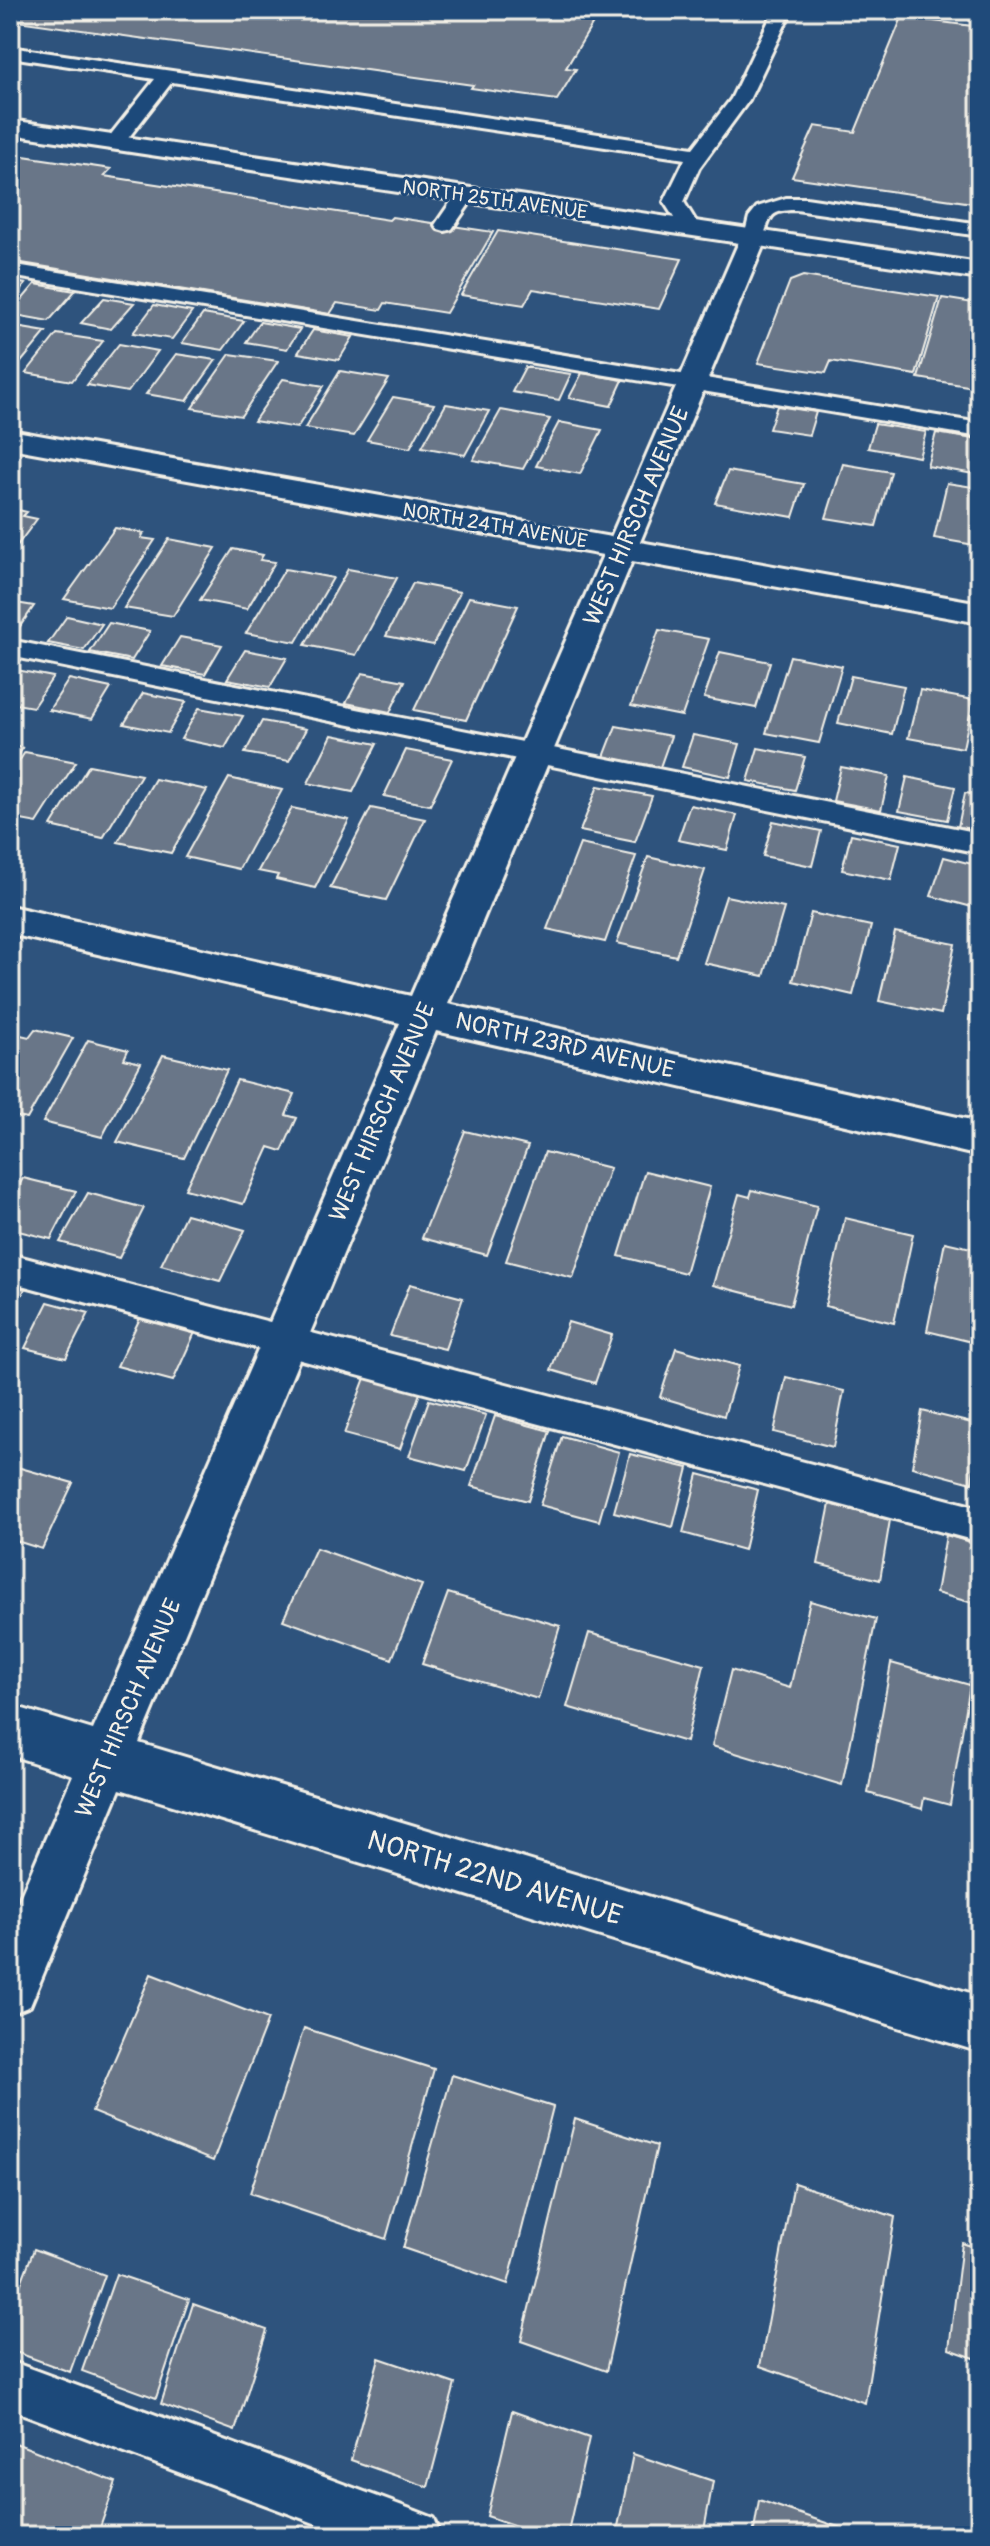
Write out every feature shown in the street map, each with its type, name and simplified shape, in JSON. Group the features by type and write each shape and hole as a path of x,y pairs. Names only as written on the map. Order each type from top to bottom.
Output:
{"street":[{"name":"NORTH 25TH AVENUE","path":"10,127 980,271"},
{"name":"WEST HIRSCH AVENUE","path":"10,1986 754,237"},
{"name":"NORTH 24TH AVENUE","path":"10,439 980,613"},
{"name":"NORTH 23RD AVENUE","path":"10,920 980,1139"},
{"name":"NORTH 22ND AVENUE","path":"10,1730 980,2024"}],"lane":[{"path":"690,228 674,202 699,155 740,100 783,10"},
{"path":"10,52 699,155"},
{"path":"115,142 168,75"},
{"path":"445,225 466,194"},
{"path":"754,237 755,223 762,211 782,203 980,230"},
{"path":"10,270 380,320 693,381 980,430"},
{"path":"10,648 980,843"},
{"path":"10,1268 980,1525"},
{"path":"10,2385 416,2536"}],"building":[{"path":"10,10 601,10 566,68 576,69 557,100 471,88 473,85 10,20"},
{"path":"902,17 980,27 980,204 792,177 815,126 855,132"},
{"path":"10,154 111,169 104,176 389,220 392,217 493,232 446,313 385,303 381,310 337,303 330,314 10,261"},
{"path":"498,231 682,259 659,309 533,289 524,305 461,295"},
{"path":"803,276 939,297 916,375 831,361 826,373 758,363 790,281"},
{"path":"10,281 26,284 10,302"},
{"path":"35,284 75,291 49,321 10,314"},
{"path":"104,298 134,303 111,329 81,323"},
{"path":"942,298 980,304 980,388 918,378"},
{"path":"154,305 192,312 172,339 133,333"},
{"path":"203,314 244,321 223,350 182,343"},
{"path":"260,322 300,329 287,349 246,342"},
{"path":"10,326 46,332 13,372 10,372"},
{"path":"313,330 353,337 339,360 298,353"},
{"path":"57,334 103,341 72,381 26,373"},
{"path":"119,344 158,351 128,392 87,385"},
{"path":"176,354 216,360 187,401 146,394"},
{"path":"230,354 278,361 241,416 192,408"},
{"path":"525,367 571,374 559,400 512,392"},
{"path":"340,371 389,379 354,436 305,428"},
{"path":"582,373 623,380 611,406 569,398"},
{"path":"283,379 324,386 297,428 254,421"},
{"path":"393,397 434,404 410,448 367,440"},
{"path":"446,404 489,411 465,455 422,447"},
{"path":"777,406 816,412 809,435 769,429"},
{"path":"501,410 550,419 523,469 473,460"},
{"path":"559,422 602,430 580,474 536,466"},
{"path":"875,424 926,432 919,457 868,448"},
{"path":"936,433 980,440 980,475 927,466"},
{"path":"843,464 891,472 876,526 826,518"},
{"path":"728,471 804,484 793,517 715,503"},
{"path":"947,483 980,488 980,546 934,538"},
{"path":"10,508 27,512 23,516 37,519 10,555"},
{"path":"115,528 144,533 141,538 155,540 110,608 64,599"},
{"path":"169,539 216,548 173,616 124,608"},
{"path":"233,549 263,555 260,560 275,562 247,609 200,600"},
{"path":"285,569 333,578 296,642 246,633"},
{"path":"348,569 397,578 356,655 305,645"},
{"path":"413,583 460,592 433,645 386,636"},
{"path":"469,597 518,606 466,720 414,710"},
{"path":"10,602 34,606 14,635 10,634"},
{"path":"67,616 102,624 84,650 48,643"},
{"path":"109,623 150,631 132,660 90,652"},
{"path":"659,630 709,639 682,716 631,706"},
{"path":"180,637 222,645 205,674 162,666"},
{"path":"245,650 287,658 270,687 227,679"},
{"path":"720,652 770,662 756,708 704,698"},
{"path":"790,656 842,666 819,743 766,733"},
{"path":"11,669 53,677 33,707 10,703"},
{"path":"362,673 405,681 390,712 346,703"},
{"path":"851,676 904,686 892,734 838,723"},
{"path":"69,679 111,688 92,719 49,710"},
{"path":"920,690 973,700 963,748 908,738"},
{"path":"143,693 186,702 168,733 124,724"},
{"path":"199,708 243,716 225,748 181,739"},
{"path":"980,709 980,749 972,747"},
{"path":"262,721 306,729 289,761 245,753"},
{"path":"616,726 671,736 660,767 604,757"},
{"path":"332,735 377,744 353,792 308,783"},
{"path":"693,735 740,744 730,777 682,767"},
{"path":"10,745 23,748 10,768"},
{"path":"758,748 805,757 795,790 748,781"},
{"path":"406,750 452,759 430,805 384,796"},
{"path":"25,752 76,762 37,823 10,818 10,775"},
{"path":"89,765 141,775 103,838 51,826"},
{"path":"841,767 889,776 881,810 833,801"},
{"path":"907,777 955,787 947,820 899,811"},
{"path":"229,778 282,790 239,869 185,857"},
{"path":"155,779 207,790 171,853 118,842"},
{"path":"598,786 652,796 635,842 580,831"},
{"path":"965,793 980,795 980,831 958,827"},
{"path":"690,805 737,815 727,850 678,840"},
{"path":"292,808 349,820 315,888 276,879 278,875 258,871"},
{"path":"371,808 425,819 386,900 330,888"},
{"path":"773,821 821,831 812,866 763,856"},
{"path":"851,834 900,844 891,880 842,870"},
{"path":"580,844 636,856 605,942 547,929"},
{"path":"648,857 705,870 676,956 617,943"},
{"path":"944,857 980,866 980,881 972,907 931,896"},
{"path":"726,896 784,908 764,976 704,963"},
{"path":"811,913 871,926 853,995 793,981"},
{"path":"895,932 955,944 941,1014 879,1001"},
{"path":"980,962 980,1023 969,1020"},
{"path":"35,1029 73,1038 27,1119 10,1115 10,1036 12,1033 29,1037"},
{"path":"88,1040 128,1050 124,1059 141,1063 102,1137 43,1122"},
{"path":"163,1055 227,1070 184,1158 117,1142"},
{"path":"237,1080 295,1094 286,1115 297,1118 282,1151 269,1147 243,1204 185,1189"},
{"path":"465,1131 528,1146 487,1255 422,1238"},
{"path":"545,1152 610,1168 573,1278 506,1261"},
{"path":"645,1171 710,1187 685,1273 619,1256"},
{"path":"23,1178 76,1191 51,1239 10,1229 10,1203"},
{"path":"752,1190 817,1206 791,1305 713,1285 739,1194 750,1197"},
{"path":"88,1193 144,1208 119,1258 60,1242"},
{"path":"186,1214 245,1230 220,1281 161,1265"},
{"path":"845,1218 913,1234 894,1323 825,1306"},
{"path":"945,1242 980,1250 980,1344 927,1331"},
{"path":"410,1284 463,1298 445,1349 390,1336"},
{"path":"10,1285 25,1289 10,1317"},
{"path":"48,1302 89,1313 66,1358 25,1348"},
{"path":"142,1314 197,1328 173,1381 117,1366"},
{"path":"568,1322 612,1335 595,1383 551,1370"},
{"path":"676,1348 739,1366 724,1416 660,1397"},
{"path":"786,1377 844,1391 833,1447 774,1432"},
{"path":"365,1378 420,1393 400,1449 344,1434"},
{"path":"429,1400 486,1415 466,1471 409,1456"},
{"path":"922,1411 980,1425 972,1483 912,1467"},
{"path":"495,1416 550,1431 528,1501 471,1486"},
{"path":"562,1436 619,1452 599,1521 540,1505"},
{"path":"630,1454 688,1468 673,1527 614,1512"},
{"path":"10,1465 73,1483 42,1549 10,1539"},
{"path":"698,1474 758,1490 744,1550 683,1533"},
{"path":"830,1504 890,1520 880,1580 818,1564"},
{"path":"946,1535 980,1545 980,1605 936,1593"},
{"path":"316,1548 422,1585 392,1659 283,1620"},
{"path":"448,1593 560,1626 538,1699 422,1664"},
{"path":"810,1601 876,1619 842,1785 712,1746 731,1670 790,1688"},
{"path":"589,1633 704,1665 686,1742 567,1707"},
{"path":"891,1663 970,1685 950,1805 924,1798 922,1809 868,1793"},
{"path":"151,1974 268,2019 213,2161 92,2112"},
{"path":"304,2028 434,2069 386,2239 250,2193"},
{"path":"452,2075 553,2107 508,2284 403,2248"},
{"path":"575,2119 657,2146 606,2371 521,2341"},
{"path":"794,2183 895,2217 865,2403 760,2366"},
{"path":"962,2243 980,2249 980,2360 949,2349"},
{"path":"34,2249 105,2275 70,2372 10,2350 10,2312"},
{"path":"116,2274 189,2299 156,2398 82,2371"},
{"path":"193,2304 267,2330 235,2431 161,2404"},
{"path":"379,2358 455,2384 428,2487 351,2460"},
{"path":"512,2411 589,2438 567,2536 545,2536 487,2516"},
{"path":"10,2441 116,2482 97,2536 10,2536"},
{"path":"633,2454 713,2481 703,2536 616,2536"},
{"path":"759,2500 841,2528 839,2536 753,2536"}]}
